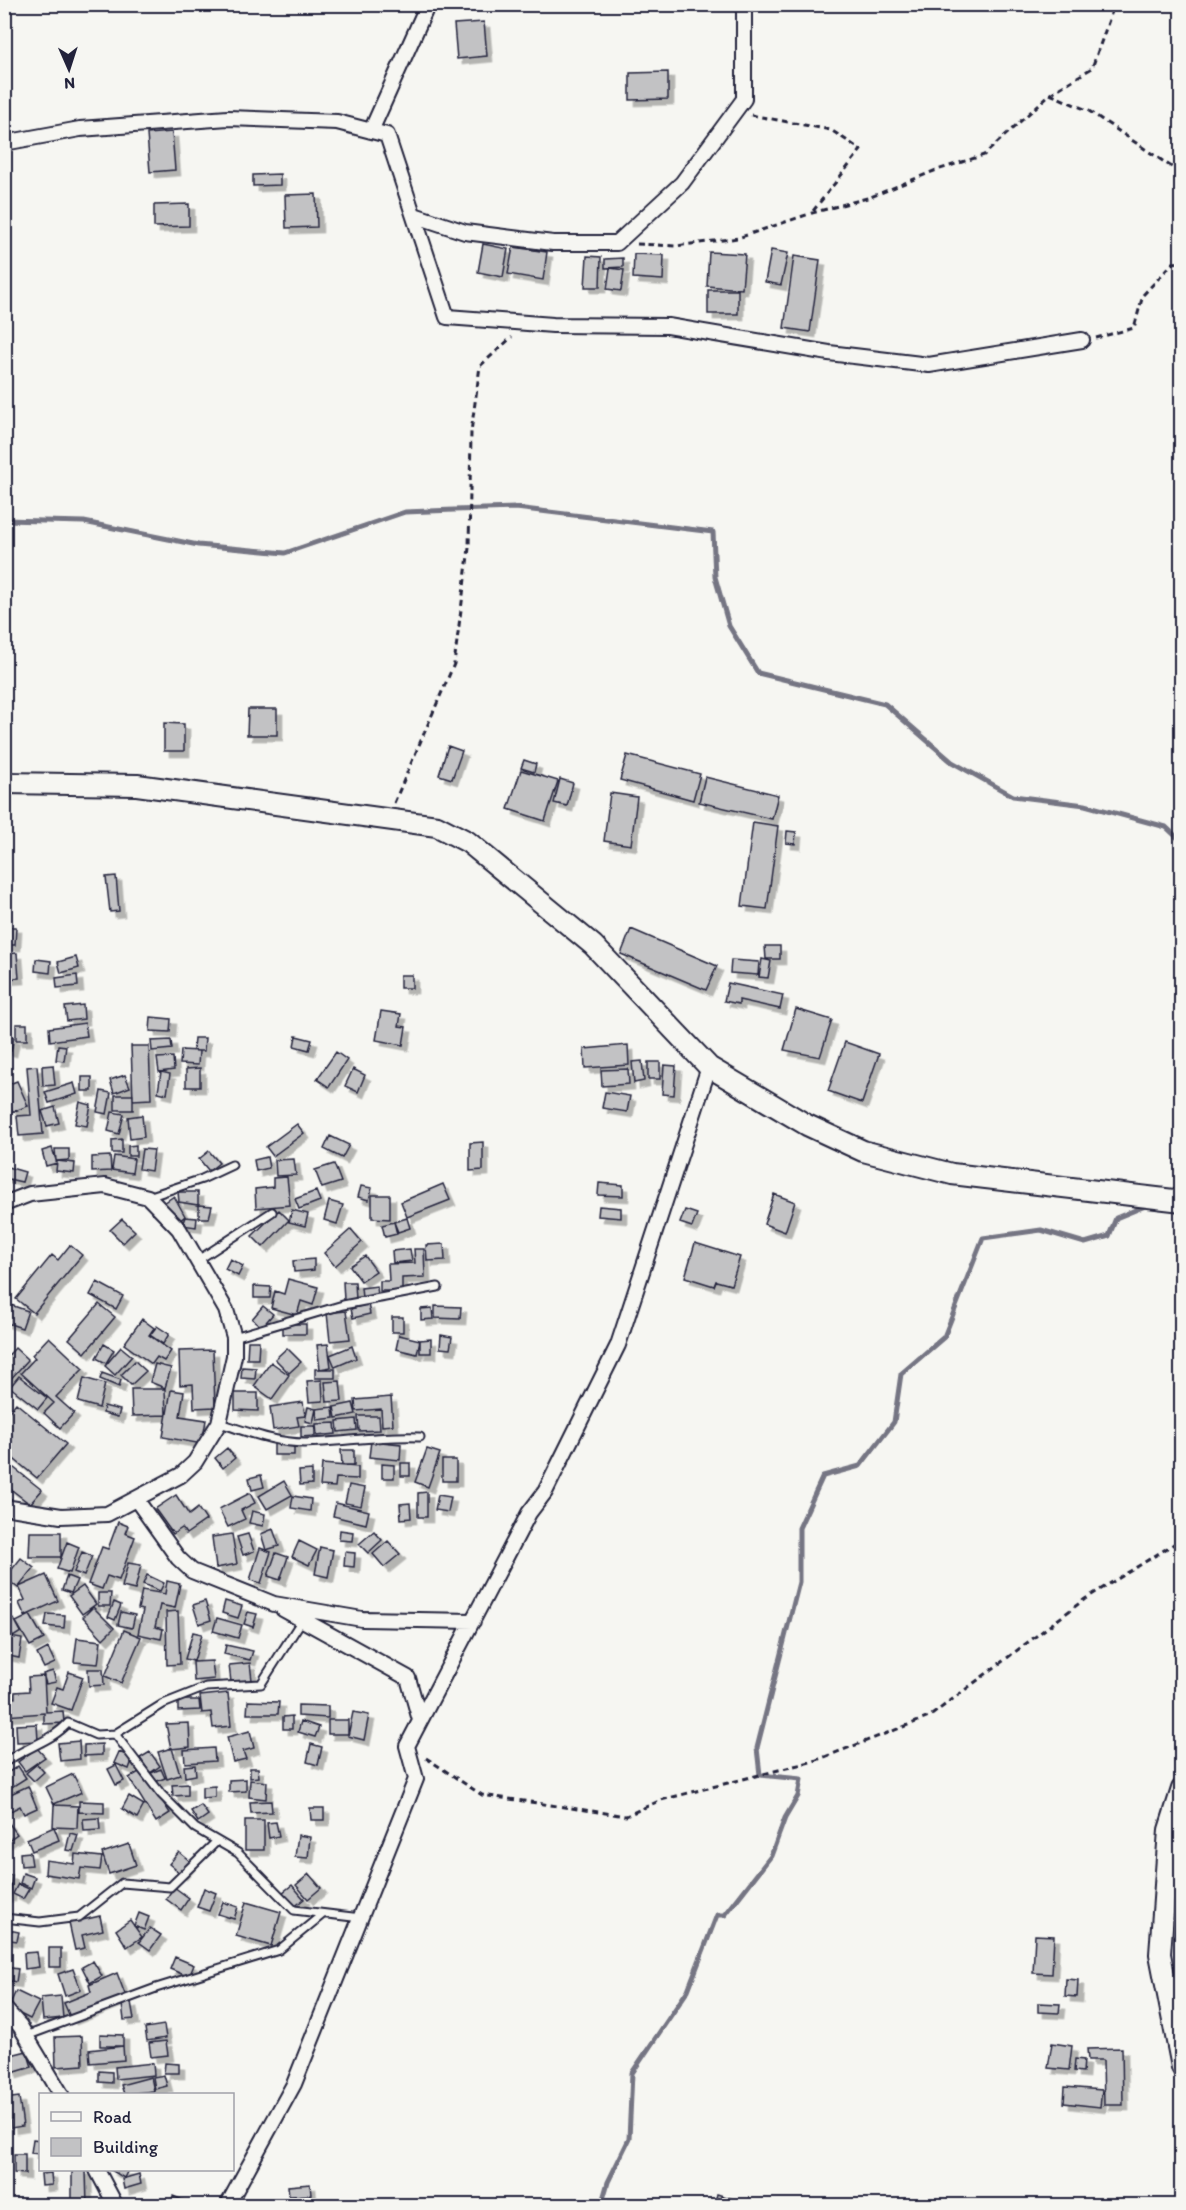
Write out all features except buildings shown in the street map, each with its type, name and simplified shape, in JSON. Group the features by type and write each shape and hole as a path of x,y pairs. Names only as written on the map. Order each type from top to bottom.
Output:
{"street":[{"path":"371,131 428,4"},
{"path":"414,214 465,232 553,243 617,243 682,183 744,99 744,4"},
{"path":"4,143 80,129 228,118 337,122 387,135 447,317 528,323 668,327 829,353 929,365 1082,340"},
{"path":"4,783 137,785 437,826 468,842 593,945 709,1067 807,1125 863,1151 952,1174 1182,1201"},
{"path":"227,2205 294,2084 416,1779 407,1746 529,1514 545,1492 618,1345 709,1067"},
{"path":"4,1204 30,1194 70,1187 105,1186 148,1197 179,1229 226,1310 234,1337 234,1356 219,1423 195,1462 181,1475 107,1514 61,1516 4,1507"},
{"path":"136,1500 178,1558 192,1571 274,1604 408,1678 420,1720"},
{"path":"274,1604 362,1619 473,1621"},
{"path":"1182,1789 1169,1830 1160,1954 1182,2067"},
{"path":"4,2008 26,2036 60,2093"},
{"path":"98,2171 116,2205"}],"lane":[{"path":"148,1197 202,1179 232,1165"},
{"path":"198,1260 272,1212"},
{"path":"234,1337 343,1305 438,1287"},
{"path":"219,1423 276,1439 304,1443 386,1435 420,1437"},
{"path":"4,1763 16,1754 58,1734 68,1723 96,1735 115,1734 163,1704 206,1687 261,1684 302,1620"},
{"path":"115,1734 161,1794 195,1828 238,1853 294,1910 361,1918"},
{"path":"4,1918 40,1922 79,1917 122,1883 170,1887 217,1841"},
{"path":"26,2036 156,1988 279,1950 323,1914"}],"path":[{"path":"617,243 676,246 738,238 871,196 934,171 984,155 1050,94 1092,68 1111,14 1111,4"},
{"path":"1050,94 1089,111 1182,174"},
{"path":"734,112 831,130 861,150 812,213"},
{"path":"1082,340 1134,328 1143,295 1173,263 1182,262"},
{"path":"387,818 454,664 469,532 471,432 480,366 528,323"},
{"path":"407,1746 482,1795 626,1816 661,1800 813,1761 929,1717 1085,1599 1182,1539"}],"waterway":[{"path":"4,520 84,522 198,545 285,553 405,512 516,508 713,532 715,577 729,626 758,673 885,704 952,762 1013,796 1085,805 1166,827 1182,842"},
{"path":"601,2206 608,2182 629,2139 632,2073 688,1990 717,1915 725,1915 771,1856 785,1818 798,1796 801,1779 760,1775 757,1748 799,1582 799,1528 823,1476 860,1466 894,1422 901,1374 944,1337 983,1238 1041,1230 1085,1243 1109,1236 1116,1218 1150,1204"}]}
